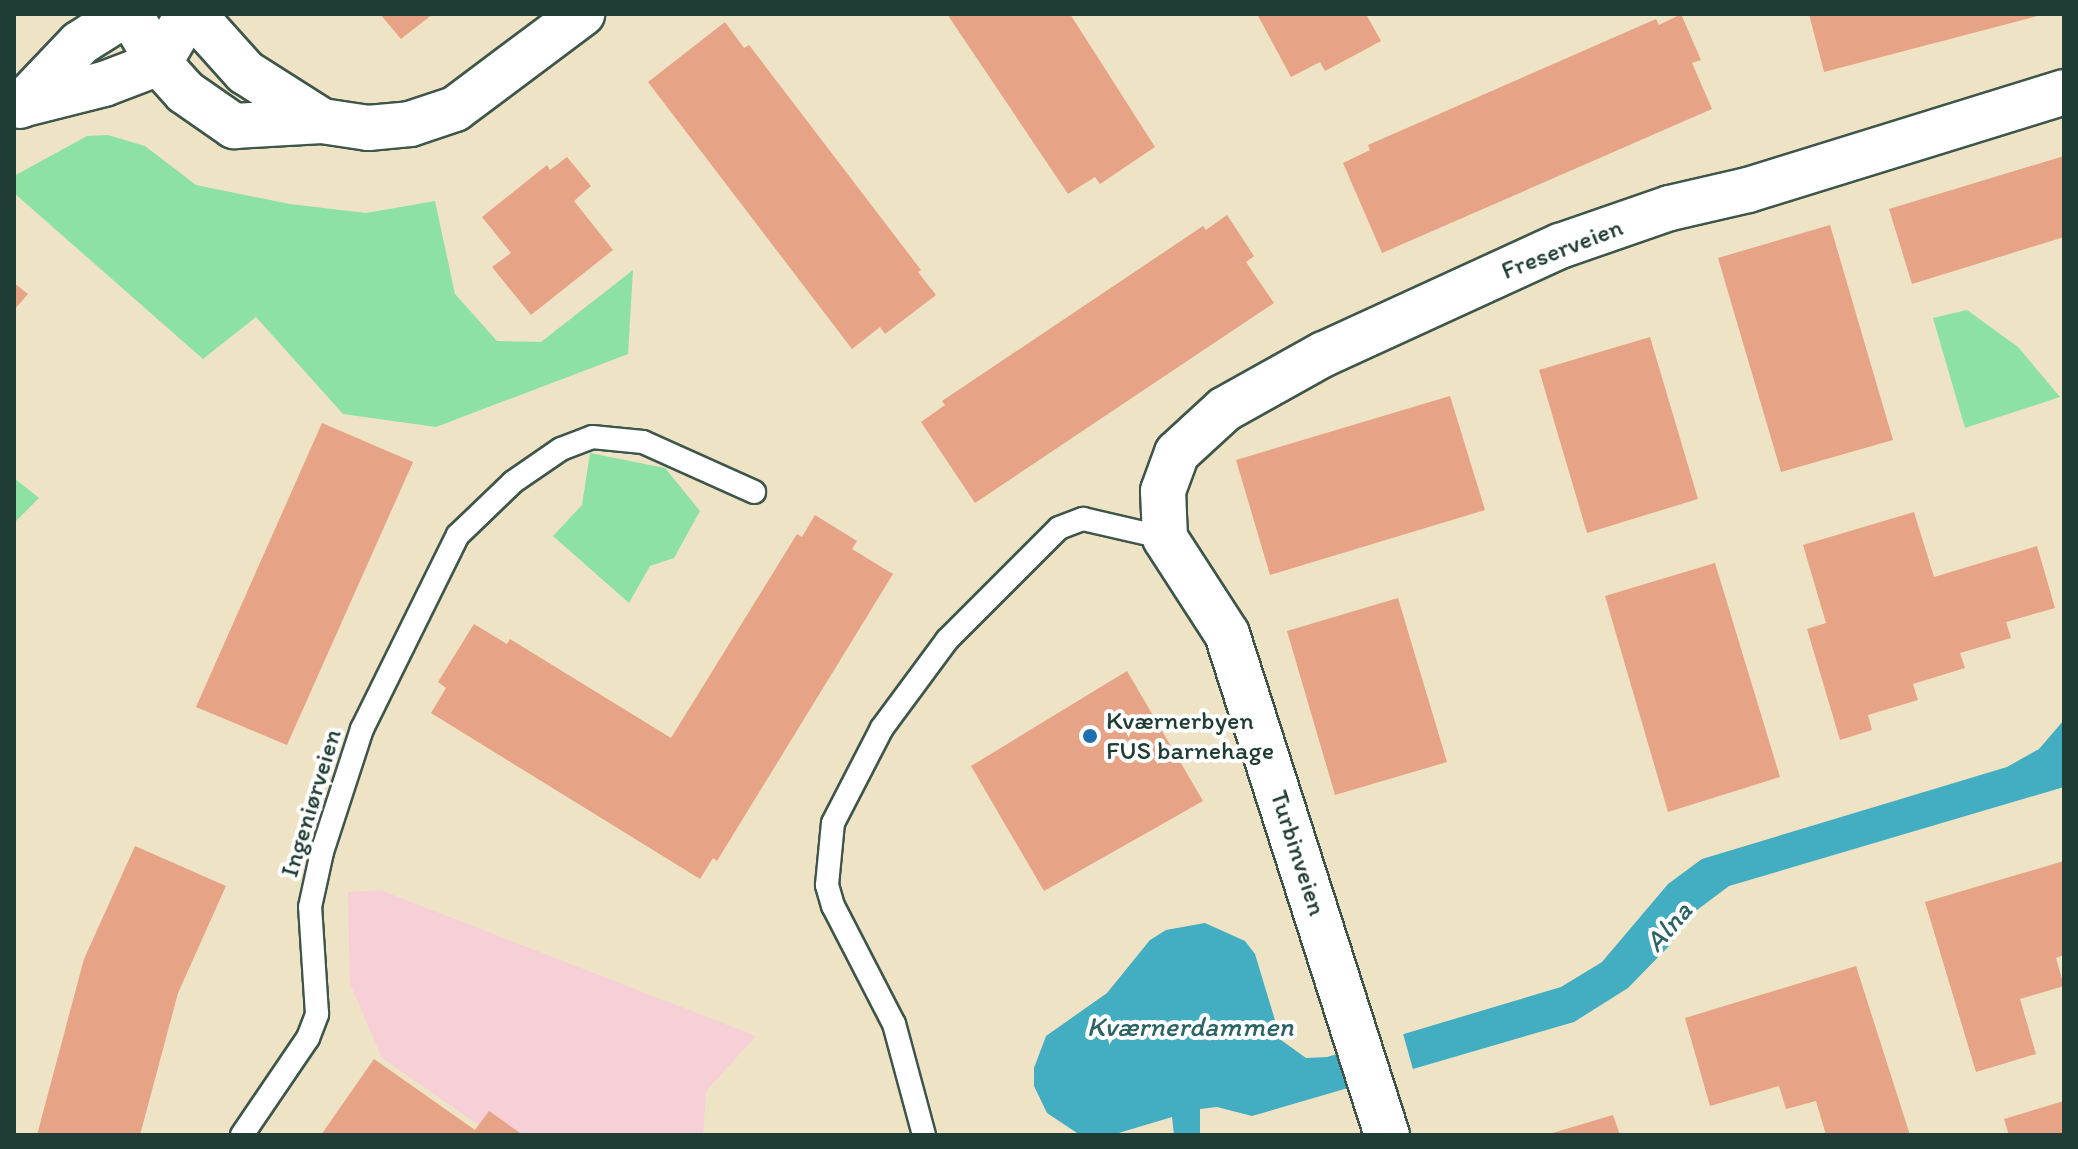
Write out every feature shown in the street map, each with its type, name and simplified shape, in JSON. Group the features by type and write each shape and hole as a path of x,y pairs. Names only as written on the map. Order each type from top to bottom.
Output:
{"street":[{"path":"16,104 80,43 128,14 159,63 211,115 234,126 322,121 368,128 437,117 474,99 582,14"},
{"path":"16,104 104,84 159,63 191,14 245,72 322,121"},
{"name":"Freserveien","path":"1165,538 1163,491 1177,453 1225,409 1324,354 1560,246 1670,208 1748,190 2064,92"},
{"name":"Turbinveien","path":"1165,538 1227,634 1357,1031 1387,1135"}],"lane":[{"name":"Ingeniørveien","path":"242,1135 313,1026 317,1014 310,907 322,852 362,729 458,535 513,482 561,449 592,437 643,442 754,492"},
{"path":"924,1135 894,1024 833,906 827,885 833,823 882,728 928,665 993,590 1059,528 1083,519 1165,538"}],"shaded area":[{"path":"380,890 756,1036 706,1091 703,1135 493,1135 382,1058 350,984 348,892"}],"green space":[{"path":"108,135 145,146 196,185 290,204 366,213 435,201 455,294 497,341 541,342 633,270 628,354 436,427 343,414 256,317 203,359 14,193 14,176 87,136"},
{"path":"1967,310 2018,347 2060,397 1965,428 1933,318"},
{"path":"590,453 665,468 700,511 674,558 650,566 629,603 553,536 582,505"},
{"path":"14,478 39,498 14,523"}],"water":[{"path":"2064,720 2064,787 1729,886 1689,916 1670,945 1628,988 1574,1022 1252,1116 1217,1107 1200,1109 1200,1135 1174,1135 1172,1117 1112,1135 1080,1135 1047,1113 1034,1086 1034,1068 1046,1036 1107,993 1150,940 1166,930 1205,923 1245,941 1255,954 1281,1040 1306,1058 1327,1057 1561,987 1602,962 1668,884 1702,859 2007,767 2039,749"}],"pier":[{"path":"1402,1030 1414,1073 1349,1092 1337,1050"}],"building":[{"path":"380,14 433,14 401,39"},
{"path":"947,14 1070,14 1155,147 1100,184 1095,177 1068,194"},
{"path":"1257,14 1366,14 1381,41 1325,71 1320,62 1291,77"},
{"path":"1681,14 1701,60 1692,63 1712,109 1382,253 1343,163 1370,150 1368,145 1656,19 1659,25"},
{"path":"1809,14 2042,14 2042,15 1824,72"},
{"path":"725,22 744,48 749,45 921,270 918,272 936,295 885,334 880,327 852,349 648,82"},
{"path":"2064,156 2064,237 1912,284 1889,209"},
{"path":"567,157 591,186 574,201 613,250 531,315 492,267 511,253 482,217 547,165 550,170"},
{"path":"1227,215 1254,256 1246,262 1274,303 975,503 921,422 945,405 942,401 1203,226 1206,230"},
{"path":"1830,225 1893,440 1781,472 1718,258"},
{"path":"14,283 28,294 14,310"},
{"path":"1650,337 1698,499 1587,533 1539,370"},
{"path":"1450,396 1485,510 1270,575 1236,460"},
{"path":"322,423 413,462 287,745 196,707"},
{"path":"1914,512 1934,577 2037,546 2055,608 2006,622 2011,638 1960,653 1965,668 1913,684 1918,700 1868,715 1872,730 1840,740 1807,629 1826,623 1803,545"},
{"path":"815,515 857,541 852,549 893,574 717,861 713,858 700,879 431,713 446,688 438,682 474,624 507,644 510,639 671,738 797,534 802,537"},
{"path":"1715,563 1780,777 1668,812 1605,596"},
{"path":"1398,598 1447,762 1335,795 1287,631"},
{"path":"1127,671 1203,801 1044,891 971,766"},
{"path":"135,846 226,886 178,993 140,1135 37,1135 84,959"},
{"path":"2064,861 2064,955 2056,958 2064,986 2020,999 2036,1054 1976,1072 1925,902"},
{"path":"1856,966 1910,1135 1826,1135 1816,1101 1786,1109 1779,1086 1710,1106 1685,1018"},
{"path":"374,1059 475,1130 489,1111 523,1135 321,1135"},
{"path":"2064,1101 2064,1135 2009,1135 2004,1119"},
{"path":"1613,1115 1620,1135 1549,1135 1549,1134"}],"place":[{"name":"Kværnerbyen FUS barnehage","path":"1090,736"}],"water label":[{"name":"Alna","path":"1668,926"},
{"name":"Kværnerdammen","path":"1190,1026"}]}
